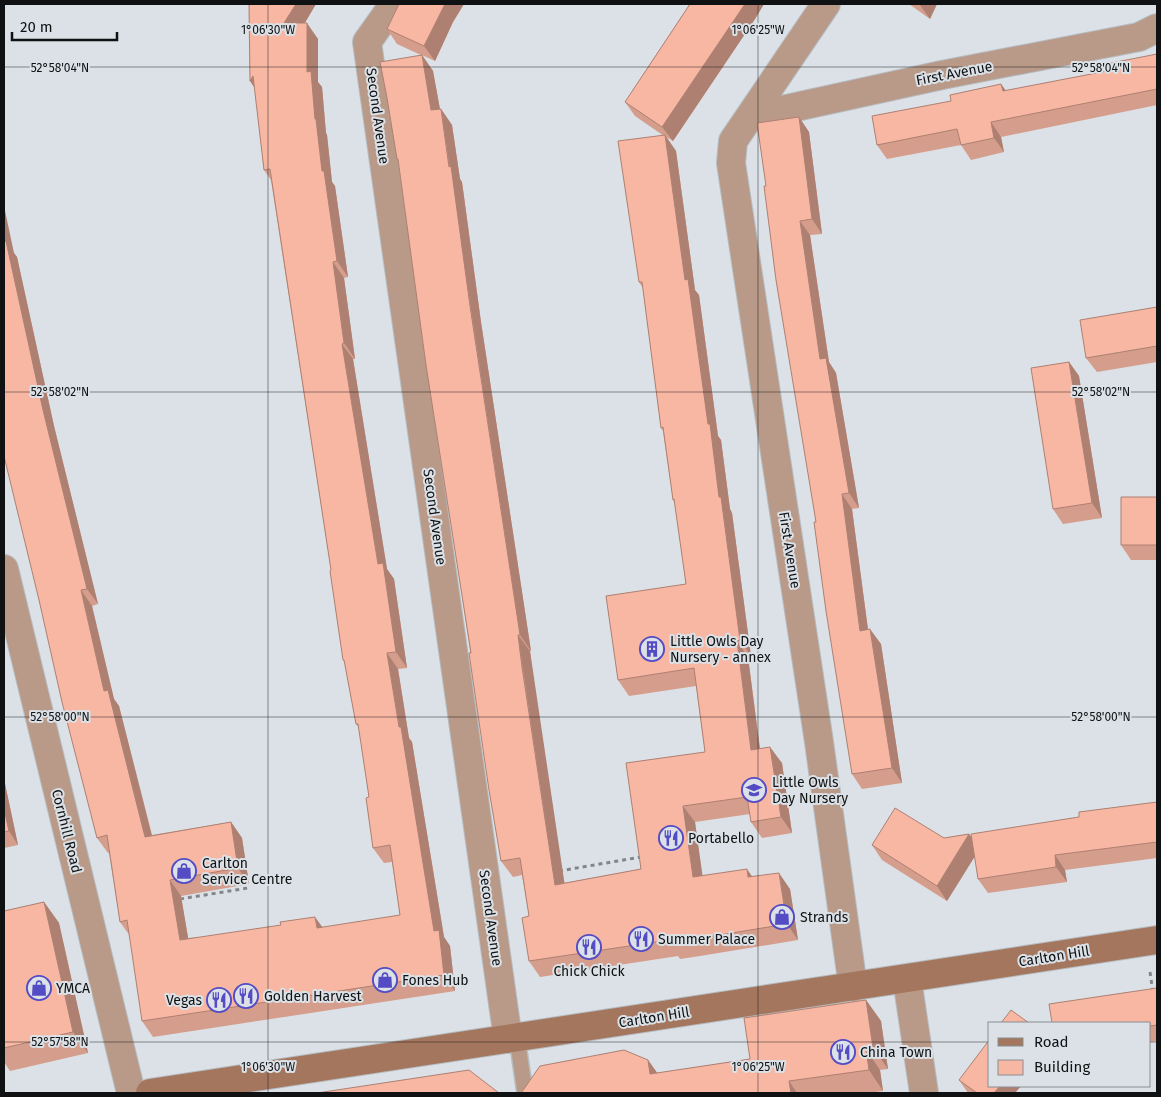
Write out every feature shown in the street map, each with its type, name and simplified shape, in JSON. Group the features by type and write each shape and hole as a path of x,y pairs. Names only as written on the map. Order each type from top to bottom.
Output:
{"main road":[{"name":"Carlton Hill","path":"150,1093 270,1084 513,1038 1152,941"}],"street":[{"name":"Second Avenue","path":"394,4 367,42 513,1038"},
{"name":"First Avenue","path":"826,4 733,141 731,163 819,742 853,987"},
{"name":"First Avenue","path":"750,117 942,75 1139,37 1157,28"},
{"name":"Cornhill Road","path":"4,569 132,1093"},
{"path":"907,979 924,1093"}],"lane":[{"path":"513,1038 525,1093"}],"path":[{"path":"556,871 644,857"},
{"path":"173,901 248,888"},
{"path":"1152,941 1153,995"}],"building":[{"path":"249,4 296,4 284,23 307,23 307,72 311,71 322,171 324,171 337,261 333,262 344,343 342,344 378,564 383,563 396,652 387,653 434,931 439,930 444,975 142,1021 127,920 120,922 107,835 97,838 62,702 4,456 4,242 6,241 43,410 87,589 81,590 104,691 108,690 145,837 231,822 238,868 170,880 180,940 281,925 280,922 315,917 317,928 400,915 390,845 373,848 366,798 369,797 358,724 356,724 343,660 270,169 264,170 253,76 250,81"},
{"path":"399,4 445,4 424,46 387,29"},
{"path":"690,4 745,4 662,127 625,102"},
{"path":"1157,54 1157,89 991,122 994,138 961,145 957,129 877,145 872,116 951,101 950,95 1001,84 1003,91 1112,70 1111,63"},
{"path":"422,55 431,110 441,109 449,167 451,166 555,885 641,869 626,763 705,752 694,668 618,680 606,596 686,584 663,427 661,428 642,282 639,282 618,141 665,135 685,280 688,279 719,497 721,497 740,640 737,641 751,750 770,747 781,817 751,822 747,797 683,806 693,877 747,869 748,877 779,873 787,924 669,943 669,940 529,961 522,918 529,916 520,858 501,861 489,790 469,653 471,653 426,365 398,159 380,62"},
{"path":"799,117 812,219 800,221 820,359 826,358 849,493 842,494 860,631 870,629 892,768 852,774 826,611 814,522 816,522 776,280 757,123"},
{"path":"1157,307 1157,346 1086,358 1080,320"},
{"path":"1069,362 1092,503 1053,509 1031,368"},
{"path":"1121,497 1157,497 1157,545 1121,545"},
{"path":"1157,802 1157,842 1055,855 1056,867 978,879 971,834 1079,817 1079,812"},
{"path":"895,808 944,838 969,834 937,886 872,845"},
{"path":"4,809 9,831 4,832"},
{"name":"YMCA","path":"44,902 73,1032 4,1048 4,911"},
{"path":"1157,988 1157,1025 1151,1026 1151,1022 1052,1022 1049,1004"},
{"path":"866,1000 873,1048 866,1049 869,1070 789,1081 791,1093 521,1093 540,1066 624,1050 648,1060 650,1074 750,1059 744,1018"},
{"path":"1011,1010 1028,1022 1002,1022"},
{"path":"988,1042 988,1087 999,1087 994,1093 977,1093 959,1080"},
{"path":"469,1070 499,1093 317,1093"}],"place":[{"name":"Little Owls Day Nursery - annex","path":"652,649"},
{"name":"Little Owls Day Nursery","path":"754,790"},
{"name":"Portabello","path":"671,838"},
{"name":"Carlton Service Centre","path":"184,871"},
{"name":"Strands","path":"782,917"},
{"name":"Summer Palace","path":"641,939"},
{"name":"Chick Chick","path":"589,947"},
{"name":"Fones Hub","path":"385,980"},
{"name":"YMCA","path":"39,988"},
{"name":"Golden Harvest","path":"246,996"},
{"name":"Vegas","path":"219,1000"},
{"name":"China Town","path":"843,1052"}]}
